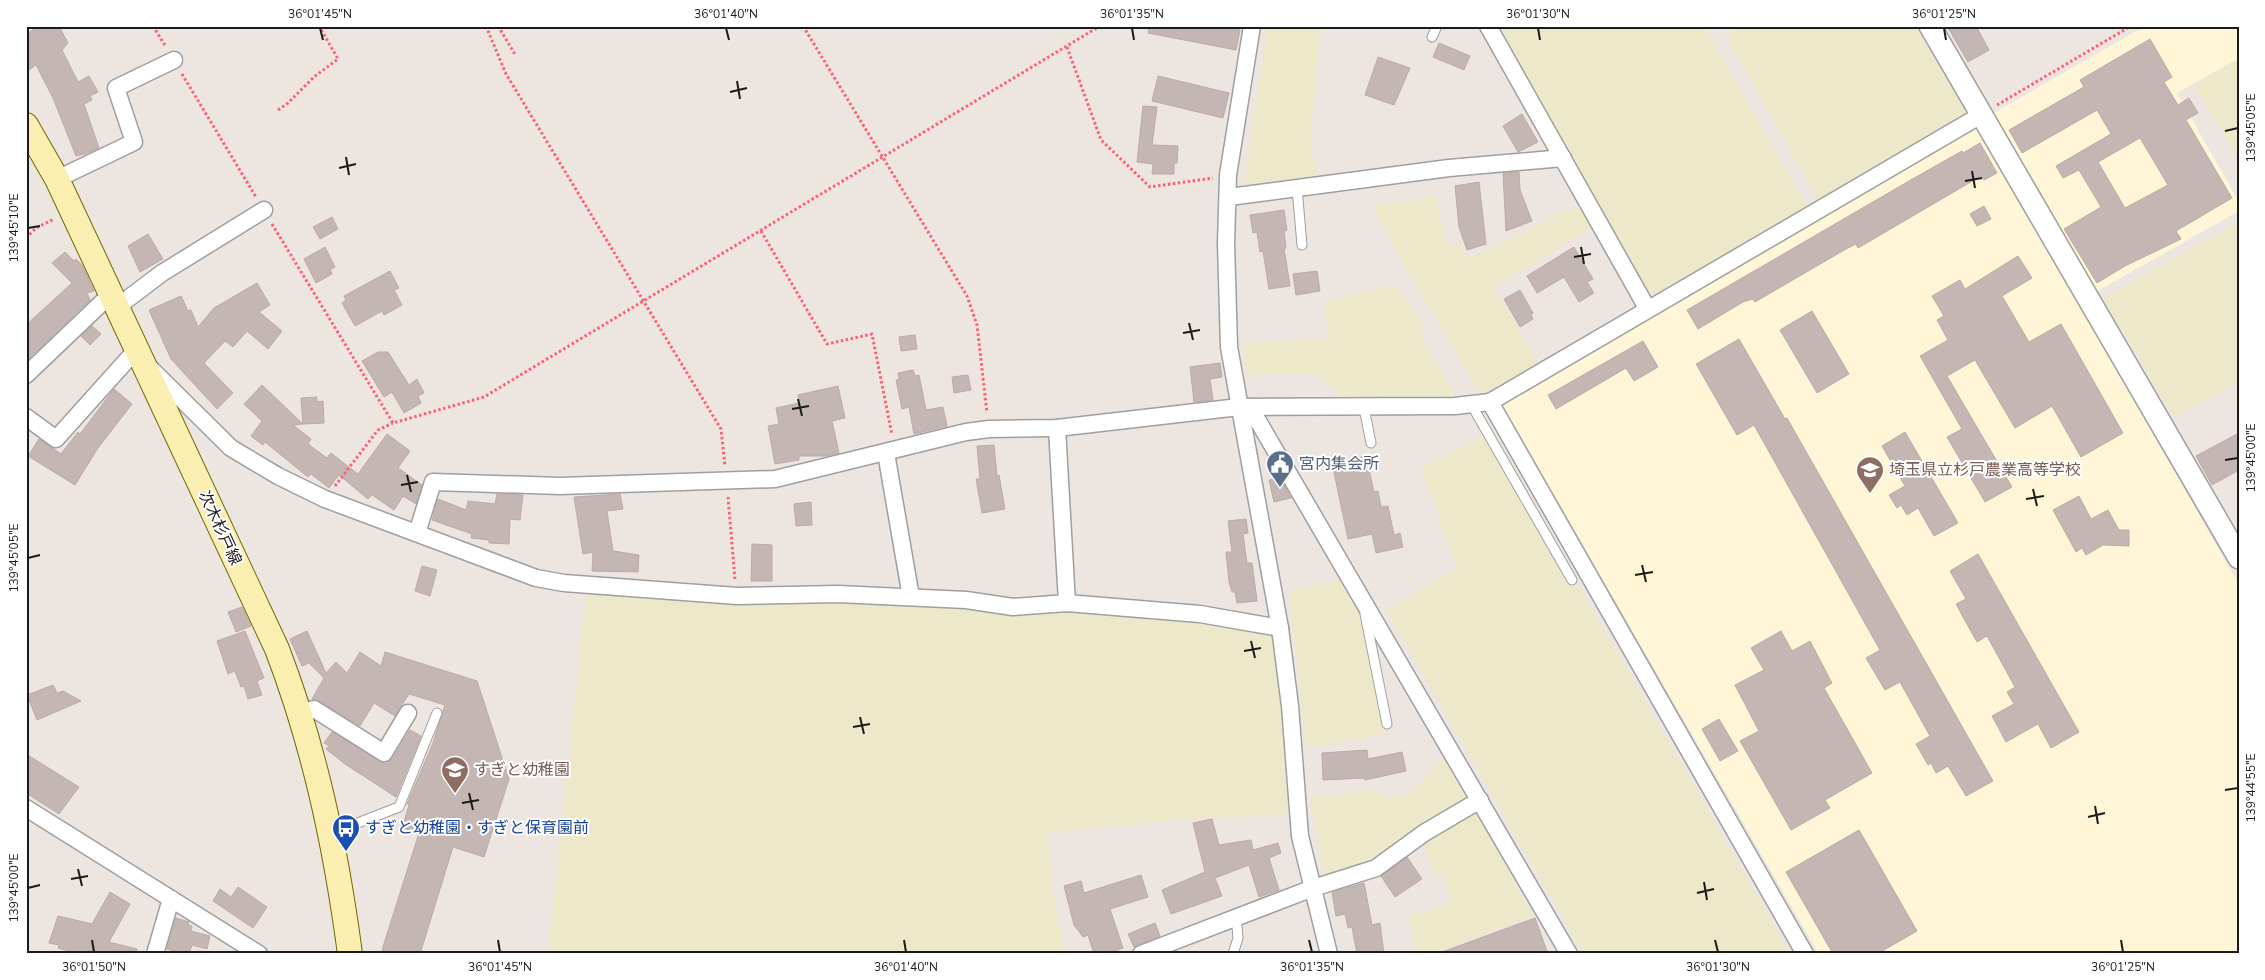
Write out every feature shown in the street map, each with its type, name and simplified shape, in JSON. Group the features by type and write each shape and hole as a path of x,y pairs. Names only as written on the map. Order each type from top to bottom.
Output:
{"main road":[{"name":"次木杉戸線","path":"26,125 57,179 73,212 137,353 277,649 300,712 331,833 350,954"}],"street":[{"path":"1252,26 1228,175 1229,197 1226,243 1229,347 1245,408 1280,628 1290,706 1300,836 1330,954"},
{"path":"1488,26 1648,308"},
{"path":"1930,26 2239,558"},
{"path":"57,179 134,142 116,88 174,60"},
{"path":"417,533 433,482 560,486 775,479 966,432 989,429 1057,428 1245,408 1364,408 1490,402 1981,114"},
{"path":"1229,197 1449,168 1562,158"},
{"path":"26,375 114,300 162,273 264,210"},
{"path":"26,417 56,439 137,353 231,448 278,476 325,499 536,578 564,583 737,596 838,594 966,600 1013,607 1067,603 1200,614 1280,628"},
{"path":"1490,402 1805,954"},
{"path":"1245,408 1362,598 1569,954"},
{"path":"1057,428 1067,603"},
{"path":"890,452 911,597"},
{"path":"300,712 314,709 384,753 408,713"},
{"path":"1141,954 1236,916 1313,888 1376,868 1424,833 1480,800"},
{"path":"26,808 259,954"},
{"path":"155,954 171,899"}],"lane":[{"path":"1432,37 1437,26"},
{"path":"1296,188 1302,245"},
{"path":"1471,404 1572,580"},
{"path":"1364,408 1371,443"},
{"path":"1362,598 1387,724"},
{"path":"331,833 399,807 438,713"},
{"path":"1233,954 1238,938 1236,916"}],"path":[{"path":"153,26 393,423"},
{"path":"278,110 288,104 314,77 338,59 319,26"},
{"path":"486,26 506,74 721,429 737,596"},
{"path":"498,26 516,56"},
{"path":"803,26 967,296 977,325 989,429"},
{"path":"325,499 378,430 393,423 484,397 1100,26"},
{"path":"1981,114 2131,26"},
{"path":"1067,46 1101,140 1150,187 1228,175"},
{"path":"26,238 36,228 73,212"},
{"path":"760,231 827,344 872,334 890,452"}],"shaded area":[{"path":"1267,26 1321,26 1310,141 1318,179 1252,188 1244,184"},
{"path":"1497,26 1704,26 1808,209 1658,294 1647,290"},
{"path":"1742,26 1921,26 1970,113 1818,201 1726,35"},
{"path":"2145,26 2239,26 2239,58 2177,93 2239,202 2239,211 2096,292 1994,113"},
{"path":"2239,60 2239,159 2194,86"},
{"name":"埼玉県立杉戸農業高等学校","path":"1976,123 2239,585 2239,954 1819,954 1501,403"},
{"path":"1436,197 1447,246 1459,243 1469,258 1545,222 1544,219 1580,207 1591,228 1494,288 1538,363 1482,396 1398,255 1372,205"},
{"path":"2239,222 2239,381 2175,418 2103,299"},
{"path":"1396,285 1424,327 1421,339 1460,402 1340,402 1337,392 1318,376 1302,373 1247,375 1244,343 1329,339 1325,301"},
{"path":"1484,436 1570,583 1575,580 1790,954 1584,954 1386,610 1457,567 1421,468"},
{"path":"1345,578 1360,600 1387,731 1358,740 1306,747 1289,591"},
{"path":"587,585 1067,603 1280,628 1298,813 1182,820 1048,832 1053,895 1066,954 548,954"},
{"path":"1451,757 1474,797 1412,830 1391,849 1361,863 1325,875 1310,797 1370,790 1391,798 1404,795 1412,791 1434,766"},
{"path":"1477,807 1520,874 1513,879 1533,916 1432,954 1417,954 1409,917 1451,903 1442,874 1434,875 1423,839"}],"building":[{"path":"40,26 59,26 68,43 62,50 78,82 89,76 98,92 90,96 92,100 84,104 99,148 85,154 76,156 53,98 36,65 26,72 26,34"},
{"path":"1149,26 1221,26 1240,30 1236,50 1148,33"},
{"path":"1947,26 1976,26 1989,50 1968,62"},
{"path":"2150,39 2172,77 2164,82 2178,105 2189,98 2198,113 2186,120 2232,198 2176,231 2181,239 2125,266 2097,283 2064,229 2101,207 2079,170 2063,178 2056,166 2111,134 2097,110 2022,153 2009,130 2084,87 2080,80","holes":["2140,138 2168,185 2125,208 2098,162"]},
{"path":"1439,43 1470,56 1464,70 1433,57"},
{"path":"1378,57 1410,68 1394,105 1365,95"},
{"path":"1158,76 1229,93 1223,118 1152,101"},
{"path":"1143,106 1157,107 1152,145 1178,146 1177,163 1174,163 1174,174 1152,174 1153,164 1137,162"},
{"path":"1522,114 1538,142 1518,152 1503,126"},
{"path":"1980,143 1997,173 1984,180 1981,176 1858,248 1856,244 1846,249 1755,302 1753,299 1743,302 1698,329 1687,310 1909,181"},
{"path":"1519,172 1520,190 1532,221 1506,231 1503,173"},
{"path":"1479,182 1486,244 1467,250 1459,227 1455,186"},
{"path":"1984,206 1991,219 1977,226 1970,214"},
{"path":"1284,210 1287,230 1284,231 1286,248 1284,248 1290,286 1269,289 1263,251 1260,252 1257,232 1253,233 1250,215"},
{"path":"332,217 338,229 320,239 313,227"},
{"path":"148,234 163,259 140,272 128,246"},
{"path":"325,247 335,267 330,270 332,274 316,283 304,259"},
{"path":"1574,247 1593,279 1587,282 1594,293 1579,302 1564,277 1537,293 1527,276"},
{"path":"65,252 74,261 76,259 82,265 94,291 87,293 90,300 26,361 26,325 72,283 52,263"},
{"path":"2018,256 2032,278 2002,296 2029,342 2061,324 2123,433 2081,457 2052,406 2015,428 1975,360 1947,376 2012,487 1985,502 1947,437 1962,429 1920,356 1948,340 1937,320 1944,316 1932,296 1960,280 1965,289"},
{"path":"390,271 399,288 394,290 402,305 384,315 382,311 355,326 342,303 346,300 344,296"},
{"path":"1317,271 1320,291 1296,295 1293,274"},
{"path":"257,283 270,305 259,312 282,331 268,349 247,331 233,347 225,341 204,363 233,393 217,409 171,359 149,310 181,296 188,311 191,310 198,327 214,308"},
{"path":"1520,290 1533,313 1531,315 1533,319 1520,327 1504,299"},
{"path":"1812,311 1849,374 1817,393 1780,330"},
{"path":"92,326 101,334 90,345 81,336"},
{"path":"915,335 917,349 901,351 899,337"},
{"path":"1739,339 1785,419 1787,418 1993,781 1966,796 1948,766 1936,773 1931,763 1928,765 1916,744 1930,736 1900,682 1885,690 1866,658 1880,650 1754,425 1737,435 1696,364"},
{"path":"1643,341 1658,367 1634,381 1626,368 1556,409 1548,395"},
{"path":"378,352 388,352 409,385 417,379 424,393 418,396 421,403 404,413 392,392 384,397 362,361"},
{"path":"1220,363 1222,377 1210,379 1213,400 1194,402 1190,367"},
{"path":"913,370 915,376 919,375 926,410 943,407 947,426 914,434 909,407 902,409 896,380 899,380 898,373"},
{"path":"968,375 971,390 954,393 952,377"},
{"path":"262,385 303,424 293,425 311,439 308,444 327,458 331,453 358,474 387,434 410,451 398,468 422,485 416,504 403,496 394,510 372,495 368,499 339,475 329,488 311,474 308,477 265,442 263,445 251,436 262,421 244,404"},
{"path":"838,386 845,418 832,421 839,453 825,456 799,456 799,460 775,464 768,426 779,424 776,408 799,403 798,395"},
{"path":"114,389 132,404 98,448 75,485 28,456 39,439 61,454 78,432 80,434"},
{"path":"317,397 317,402 323,401 324,423 303,424 301,398"},
{"path":"1905,432 1958,523 1934,536 1918,508 1907,515 1901,505 1897,508 1889,495 1905,486 1882,446"},
{"path":"2239,433 2239,470 2212,485 2196,456"},
{"path":"994,445 997,476 999,475 1005,509 982,513 976,479 980,479 977,446"},
{"path":"1366,456 1374,492 1378,491 1381,507 1388,506 1394,535 1400,533 1403,547 1376,553 1372,534 1348,539 1332,463"},
{"name":"宮内集会所","path":"1280,478 1291,498 1274,502 1269,480"},
{"path":"497,494 523,495 520,520 510,519 509,544 489,543 489,540 471,538 472,534 432,520 438,499 466,510 468,501 495,504"},
{"path":"620,494 623,509 607,511 613,551 639,555 638,572 592,571 593,552 583,554 574,497"},
{"path":"2079,496 2091,519 2108,510 2119,530 2129,530 2129,546 2103,545 2086,555 2082,548 2076,552 2053,510"},
{"path":"811,502 812,525 796,526 794,504"},
{"path":"1246,519 1248,533 1243,534 1247,563 1252,563 1257,601 1237,603 1235,592 1232,592 1229,582 1226,552 1232,552 1228,521"},
{"path":"752,544 772,545 772,581 751,581"},
{"path":"1978,554 2079,732 2051,748 2038,724 2006,742 1992,716 2014,704 2007,692 2015,687 1987,636 1977,642 1968,626 1956,604 1966,599 1950,571"},
{"path":"422,566 437,570 430,596 415,591"},
{"path":"242,607 251,626 236,632 228,612"},
{"path":"245,631 264,678 257,681 262,695 248,699 244,686 241,687 235,671 228,674 217,641"},
{"path":"307,631 326,673 336,662 347,673 360,652 381,666 385,652 477,681 509,779 484,857 453,847 420,954 396,954 382,950 419,833 402,828 409,805 407,804 433,743 445,705 409,694 395,716 374,703 360,726 319,701 312,699 324,678 309,663 302,666 290,639"},
{"path":"1781,631 1792,651 1810,641 1832,683 1824,688 1872,773 1825,800 1830,808 1791,830 1740,741 1759,731 1735,685 1764,670 1751,648"},
{"path":"53,685 57,693 63,691 81,701 37,720 27,695"},
{"path":"1719,719 1738,751 1720,761 1702,729"},
{"path":"410,730 421,736 396,797 345,764 326,749 329,746 324,743 332,732 385,764 393,758"},
{"path":"1367,750 1368,759 1402,752 1406,771 1365,780 1365,778 1323,780 1322,753"},
{"path":"26,754 79,787 59,814 26,793"},
{"path":"1212,819 1219,845 1251,840 1253,850 1278,843 1281,853 1269,858 1279,890 1259,897 1249,865 1215,878 1222,896 1171,914 1162,890 1205,872 1193,823"},
{"path":"1859,830 1917,931 1877,954 1833,954 1786,872"},
{"path":"1407,857 1422,879 1395,897 1381,876"},
{"path":"1141,875 1148,897 1110,909 1123,948 1106,954 1094,954 1088,935 1083,937 1074,925 1064,886 1081,881 1084,893"},
{"path":"1364,883 1372,925 1380,923 1384,954 1357,954 1352,927 1348,928 1345,914 1336,916 1332,892"},
{"path":"238,887 267,907 253,928 213,901 220,889 231,897"},
{"path":"110,892 130,904 109,942 137,949 137,954 80,954 58,948 59,945 49,943 58,916 92,924"},
{"path":"176,918 189,922 188,925 192,926 191,931 210,936 207,949 192,945 189,954 184,954 167,949"},
{"path":"1535,918 1548,954 1442,954 1442,952"},
{"path":"1155,923 1160,936 1134,947 1128,934"}],"place":[{"name":"宮内集会所","path":"1280,488"},
{"name":"埼玉県立杉戸農業高等学校","path":"1870,494"},
{"name":"すぎと幼稚園","path":"455,794"},
{"name":"すぎと幼稚園・すぎと保育園前","path":"346,852"}]}
